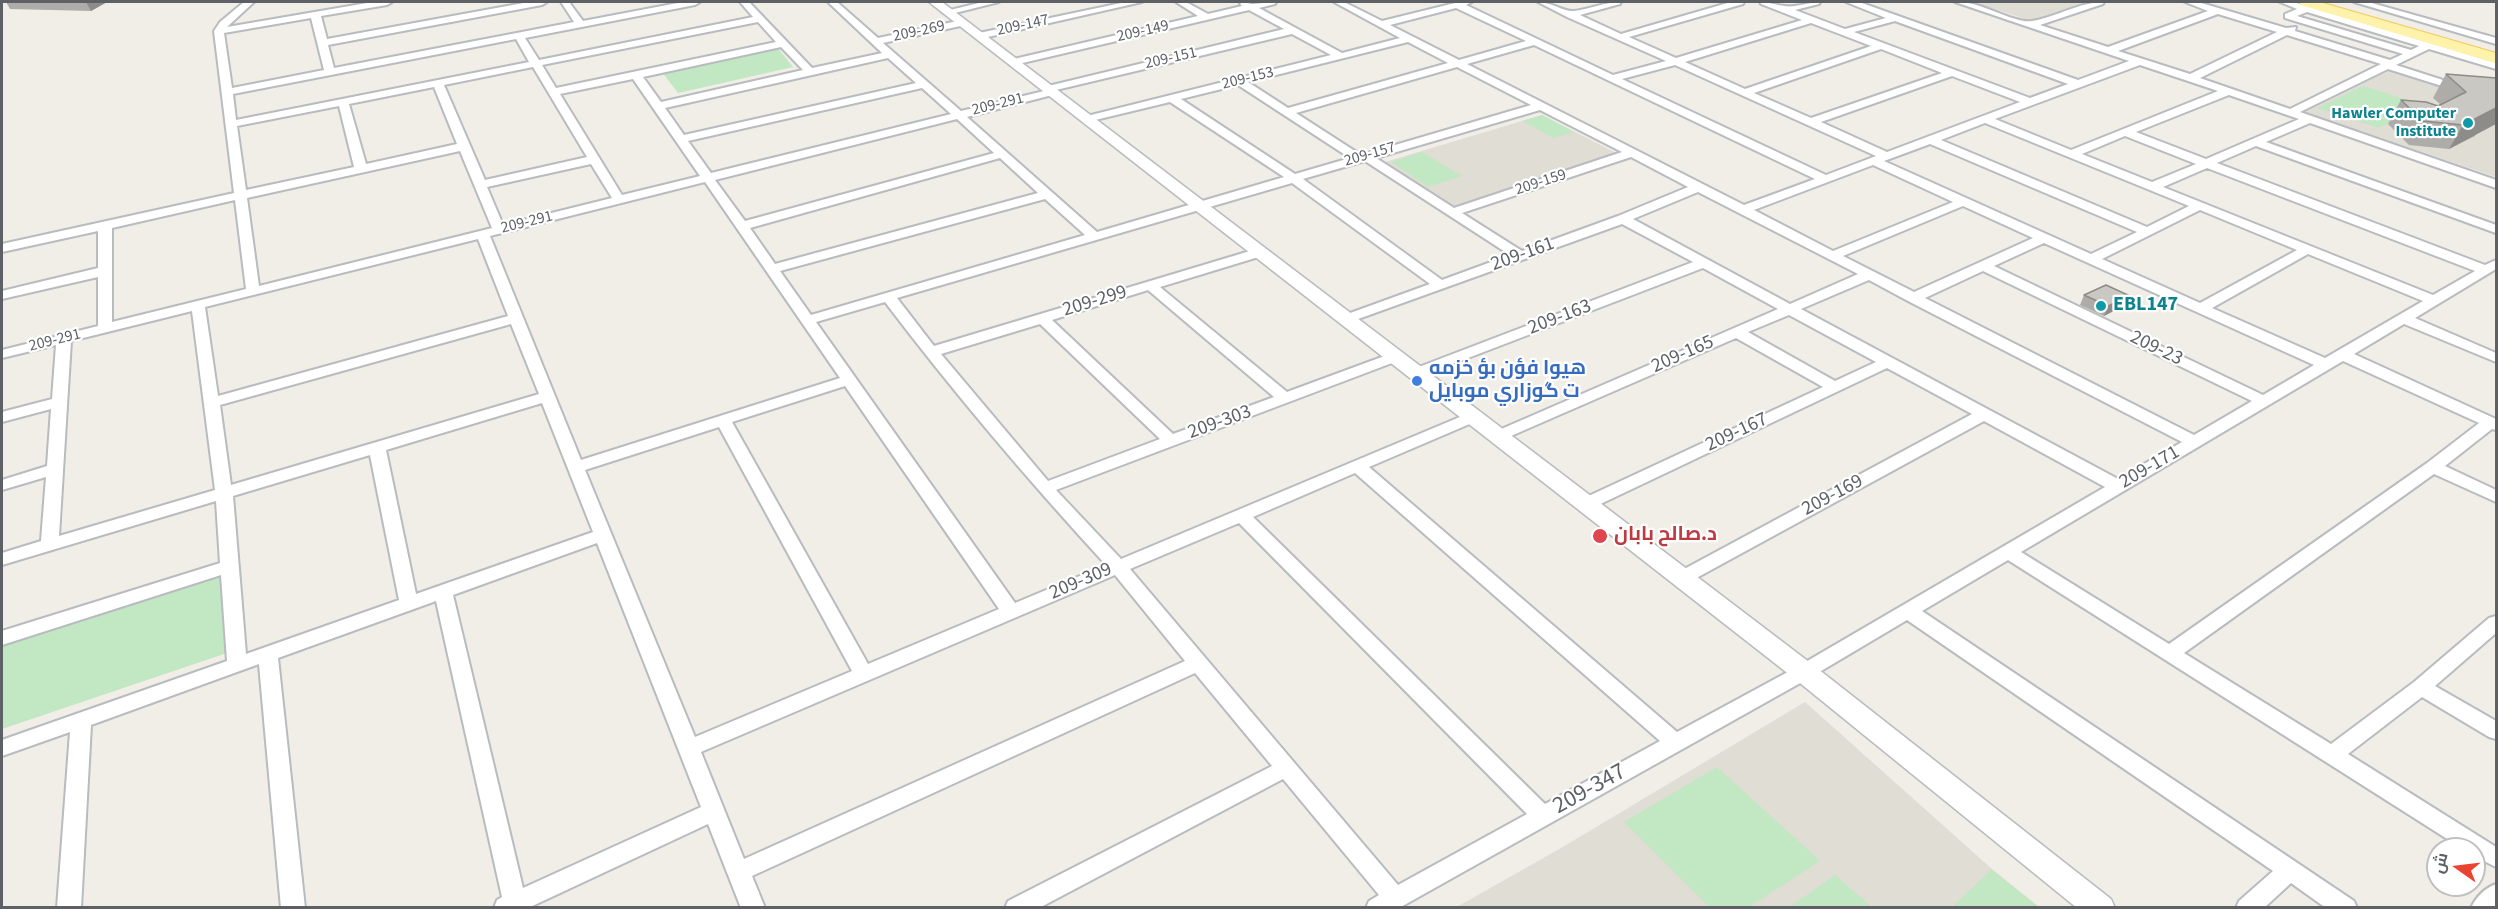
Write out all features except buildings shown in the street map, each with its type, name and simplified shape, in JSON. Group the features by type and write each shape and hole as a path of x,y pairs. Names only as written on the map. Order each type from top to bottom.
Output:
{"main road":[{"path":"2335,2 2496,43"},
{"path":"2306,5 2496,58"}],"street":[{"path":"249,2 219,31 253,291"},
{"path":"219,31 387,2"},
{"path":"323,43 542,2"},
{"path":"565,2 580,24"},
{"path":"227,92 580,24 659,5 695,2"},
{"path":"744,2 810,72"},
{"path":"832,2 1095,237"},
{"path":"935,2 1804,672 2100,908"},
{"path":"947,12 994,2"},
{"name":"209-147","path":"979,36 1137,2"},
{"path":"1180,2 1206,17"},
{"name":"209-149","path":"1014,62 1206,17 1246,4 1272,2"},
{"path":"1338,2 2194,442"},
{"path":"1430,2 1444,8"},
{"path":"1382,24 1470,2"},
{"path":"1542,2 1811,122 1964,202 2327,365"},
{"path":"1570,15 1617,2"},
{"path":"1620,37 1740,2"},
{"path":"1764,2 2030,102"},
{"path":"1786,10 1816,2"},
{"path":"1851,2 2078,84"},
{"path":"1960,2 2191,78 2496,184"},
{"path":"2030,25 2100,2"},
{"path":"2190,2 2288,30 2496,100"},
{"path":"2285,2 2306,5 2496,66"},
{"path":"2360,2 2496,43"},
{"path":"1246,4 1340,56"},
{"path":"1458,4 1533,42 1825,179"},
{"path":"2306,5 2288,16 2412,53"},
{"path":"2107,51 2220,10"},
{"path":"315,14 330,72"},
{"path":"1844,32 1897,18"},
{"path":"232,124 760,19"},
{"path":"1613,78 1675,62 1810,20"},
{"name":"209-269","path":"876,41 962,23"},
{"path":"2191,78 2288,30 2312,25"},
{"name":"209-151","path":"1050,90 1294,30"},
{"path":"519,36 619,200"},
{"name":"209-153","path":"1087,119 1409,39"},
{"path":"1287,112 1533,42"},
{"path":"555,92 783,44"},
{"path":"2290,113 2429,45"},
{"path":"1743,93 1881,46"},
{"path":"658,106 891,54"},
{"path":"1743,210 2137,62"},
{"path":"1811,122 1951,72"},
{"path":"636,75 1011,612"},
{"path":"1239,81 1520,256"},
{"path":"438,83 482,185 491,232 515,318 753,908"},
{"path":"681,139 924,84"},
{"name":"209-291","path":"2,354 959,115 1050,90"},
{"path":"2071,154 2226,92"},
{"path":"1172,98 1293,178 1440,285"},
{"path":"343,102 361,170"},
{"name":"209-157","path":"808,320 1541,106"},
{"path":"1985,119 2435,301"},
{"path":"2152,187 2307,120"},
{"path":"2127,133 2491,267"},
{"path":"1929,139 2146,231"},
{"path":"2256,142 2496,229"},
{"path":"2,248 465,146"},
{"name":"209-159","path":"1451,213 1631,153"},
{"path":"742,226 1003,154"},
{"path":"482,185 595,159"},
{"name":"209-161","path":"1347,319 1623,219 1698,187"},
{"path":"772,269 1047,194"},
{"path":"1832,256 1964,202"},
{"path":"2092,259 2201,206"},
{"path":"1623,219 2119,487"},
{"path":"105,225 105,328"},
{"path":"1913,298 2044,238"},
{"path":"2201,308 2308,249"},
{"name":"209-299","path":"931,352 1260,252"},
{"name":"209-163","path":"1416,373 1703,262"},
{"name":"209-23","path":"1983,266 2264,401"},
{"name":"209-171","path":"1804,672 2491,267"},
{"path":"2,295 105,271"},
{"name":"209-165","path":"1498,436 1868,275"},
{"path":"1150,285 1286,399"},
{"path":"889,297 931,352 1045,488 1118,567 1286,768 1386,903"},
{"path":"198,305 224,493 237,665"},
{"path":"213,402 515,318"},
{"path":"1042,318 1171,441"},
{"path":"2404,319 2496,358"},
{"path":"1737,332 1835,387"},
{"path":"50,545 64,339"},
{"path":"2169,654 2493,424 2343,355"},
{"name":"209-303","path":"1045,488 1395,357"},
{"name":"209-167","path":"1586,504 1888,362"},
{"path":"576,468 849,380"},
{"path":"2,559 546,397"},
{"path":"2,417 60,402"},
{"name":"209-169","path":"1682,578 1985,414"},
{"name":"209-309","path":"689,748 1473,417"},
{"path":"723,420 863,674"},
{"path":"377,448 409,604"},
{"path":"1357,466 1676,743"},
{"path":"2433,467 2496,497"},
{"path":"2,484 55,470"},
{"path":"1241,515 1543,816"},
{"path":"2,748 603,535"},
{"path":"2008,552 2496,858"},
{"path":"2,638 230,566"},
{"path":"443,592 512,906 714,811"},
{"path":"1908,611 2346,908"},
{"path":"2332,755 2421,687 2496,623"},
{"path":"268,654 293,908"},
{"path":"738,872 1199,663"},
{"name":"209-347","path":"1386,903 1804,672"},
{"path":"2421,687 2496,731"},
{"path":"69,908 81,720"},
{"path":"1016,908 1286,768"},
{"path":"2247,908 2290,870"},
{"path":"2482,908 2496,894"}],"shaded area":[{"path":"1974,2 2089,2 2031,21"},
{"path":"2393,69 2496,102 2496,177 2304,112"},
{"path":"1542,115 1616,153 1455,207 1385,162"},
{"path":"1805,702 1992,869 2039,907 1455,908 1561,848"}],"green space":[{"path":"777,47 793,67 678,93 661,71"},
{"path":"2363,86 2424,105 2379,128 2317,108"},
{"path":"1542,115 1574,132 1553,138 1522,121"},
{"path":"1422,152 1462,176 1428,187 1391,162"},
{"path":"222,570 230,652 2,729 2,644"},
{"path":"1717,767 1820,861 1749,907 1709,907 1624,822"},
{"path":"1992,870 2039,907 1952,907"},
{"path":"1835,875 1872,907 1790,907"}],"place":[{"name":"Hawler Computer Institute","path":"2468,123"},
{"name":"EBL147","path":"2101,306"},
{"name":"هيوا فؤن بؤ خزمه ت گوزاري موبايل","path":"1417,381"},
{"name":"د.صالح بابان","path":"1600,536"}]}
